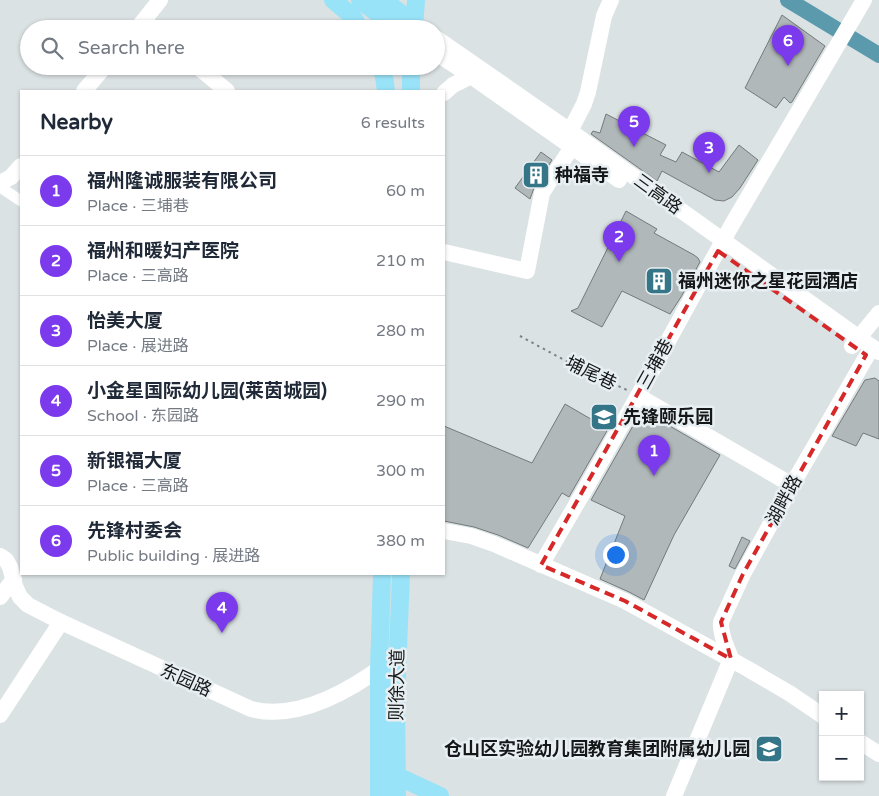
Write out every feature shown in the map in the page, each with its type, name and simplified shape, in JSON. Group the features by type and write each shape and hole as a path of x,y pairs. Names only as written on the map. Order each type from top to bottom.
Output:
{"main road":[{"path":"333,0 354,20"},
{"path":"360,0 394,16"},
{"path":"416,0 417,20"},
{"path":"384,75 386,90"},
{"path":"391,75 391,90"},
{"path":"411,75 411,90"},
{"name":"则徐大道","path":"379,796 379,669 382,575"},
{"name":"则徐大道","path":"398,795 396,698 401,575"},
{"path":"397,776 440,796"}],"street":[{"path":"148,20 160,0"},
{"path":"445,252 527,271 542,193 571,139 584,104 604,16 611,0"},
{"name":"三埔巷","path":"541,565 638,396 720,246 863,3"},
{"name":"三高路","path":"445,45 571,139 720,246 869,348"},
{"name":"三高路","path":"445,59 571,139"},
{"path":"85,90 97,75"},
{"path":"208,75 226,90"},
{"path":"445,91 471,76"},
{"path":"0,183 12,177 20,167"},
{"path":"0,187 20,200"},
{"name":"湖畔路","path":"731,659 722,637 721,622 743,574 869,348 879,313"},
{"name":"埔尾巷","path":"638,396 792,485"},
{"path":"445,532 478,538 494,544 625,601 789,692 819,713"},
{"name":"东园路","path":"0,556 8,564 17,591 24,602 62,622 244,706 259,711 282,711 316,704 379,669 398,655"},
{"path":"0,598 14,579"},
{"path":"0,716 62,622"},
{"path":"674,796 731,659"},
{"path":"864,745 879,754"}],"path":[{"name":"埔尾巷","path":"520,336 638,396"}],"highlighted area":[{"path":"718,251 866,355 743,574 721,622 731,659 625,601 541,565"}],"building":[{"path":"782,15 825,46 792,102 790,103 784,97 776,108 745,88"},
{"path":"606,114 666,145 660,155 676,162 682,152 719,172 739,145 758,160 732,197 724,201 715,200 662,171 657,181 591,134 593,131 600,133"},
{"name":"种福寺","path":"541,152 552,160 534,188 530,199 515,188"},
{"path":"626,211 657,229 654,233 694,255 700,262 670,314 622,291 602,327 571,311 578,308"},
{"path":"875,378 879,381 879,439 863,433 856,446 832,436 865,380"},
{"path":"565,404 608,429 569,497 562,493 528,548 474,527 445,521 445,426 532,463"},
{"path":"642,410 720,455 674,535 644,600 600,579 625,516 591,500"},
{"path":"742,537 750,541 735,569 729,566"}],"waterway":[{"path":"788,0 879,55"}],"place":[{"name":"先锋村委会","path":"788,66"},
{"name":"新银福大厦","path":"634,147"},
{"name":"怡美大厦","path":"709,173"},
{"name":"种福寺","path":"536,175"},
{"name":"福州和暖妇产医院","path":"619,262"},
{"name":"福州迷你之星花园酒店","path":"659,281"},
{"name":"先锋颐乐园","path":"604,417"},
{"name":"福州隆诚服装有限公司","path":"654,476"},
{"name":"小金星国际幼儿园(莱茵城园)","path":"222,633"},
{"name":"仓山区实验幼儿园教育集团附属幼儿园","path":"769,749"}]}
